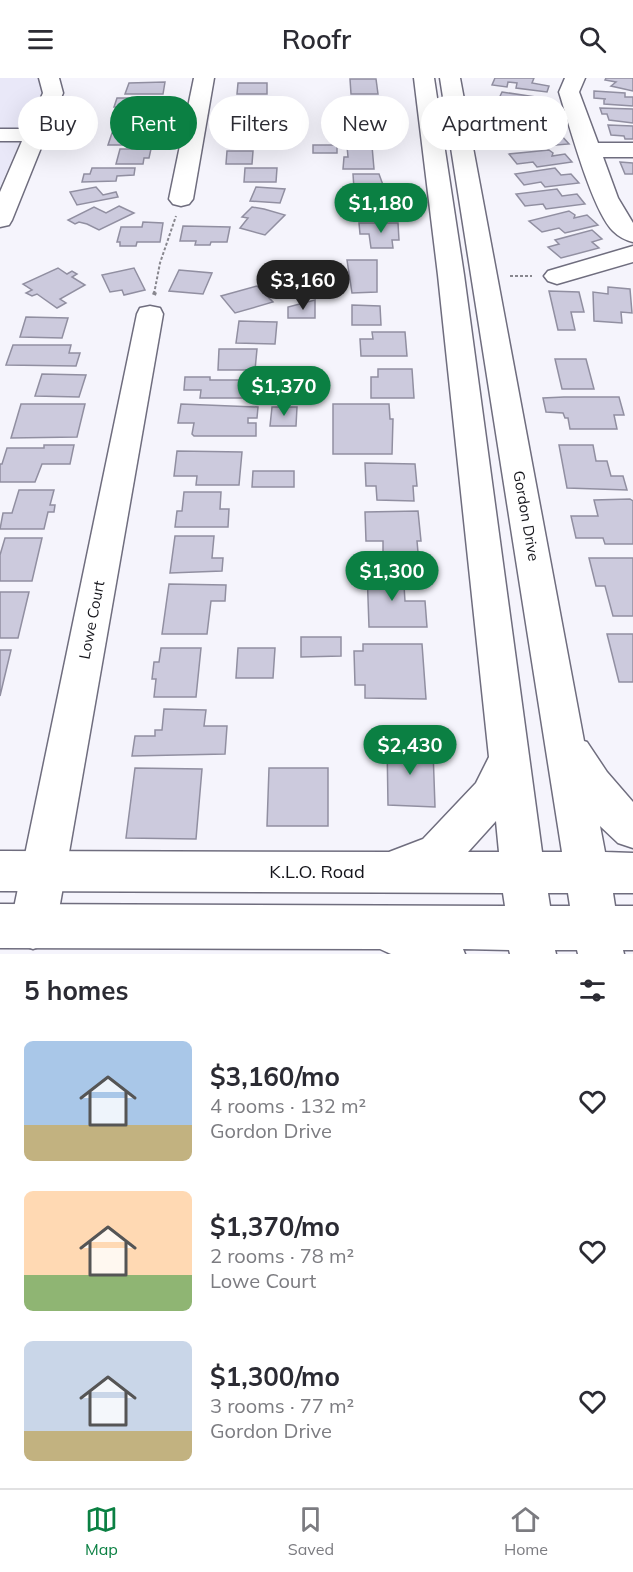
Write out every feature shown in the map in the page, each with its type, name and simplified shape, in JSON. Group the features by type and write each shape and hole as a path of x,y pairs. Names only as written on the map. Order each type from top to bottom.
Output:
{"main road":[{"path":"49,78 52,96"},
{"path":"181,199 204,78"},
{"path":"424,78 451,275 532,941"},
{"name":"Gordon Drive","path":"450,78 587,873 610,936"},
{"path":"575,78 569,92 606,198 621,226 633,235"},
{"path":"0,135 18,135"},
{"path":"1,214 29,150"},
{"path":"589,150 633,150"},
{"path":"557,276 633,254"},
{"name":"Lowe Court","path":"16,926 43,871 150,314"},
{"path":"564,736 591,786 613,812 633,829"},
{"path":"389,872 438,853 491,796 509,757"},
{"name":"K.L.O. Road","path":"0,871 633,873"},
{"path":"16,926 380,927 532,941 610,936"},
{"path":"380,927 442,954"}],"path":[{"path":"150,314 160,263 181,199"}],"shaded area":[{"path":"0,78 46,78 47,82 41,96 18,96 18,147 0,187"}],"building":[{"path":"495,78 534,78 532,83 549,86 547,92 516,88 517,83 508,82 507,87 492,85"},
{"path":"606,78 633,78 633,91 611,86 616,82 605,80"},
{"path":"350,79 376,79 378,94 351,94"},
{"path":"165,82 163,94 125,94 129,83"},
{"path":"238,83 267,83 267,94 237,94"},
{"path":"594,91 625,93 625,97 633,97 633,106 604,104 604,99 606,99 594,98"},
{"path":"502,92 529,96 500,96"},
{"path":"600,108 633,109 633,123 609,120 607,114 602,114"},
{"path":"608,125 633,126 633,139 611,135"},
{"path":"313,145 321,145 321,150 337,150 337,153 313,153"},
{"path":"120,150 151,150 149,158 144,158 143,164 116,164"},
{"path":"347,150 372,150 374,169 343,169 344,157 348,157"},
{"path":"549,150 553,153 552,156 565,154 572,162 537,167 533,162 517,164 509,154"},
{"path":"227,151 253,151 252,164 226,164"},
{"path":"620,162 633,163 633,174 625,174"},
{"path":"92,168 135,168 134,175 117,176 116,181 82,182 84,174 90,174"},
{"path":"245,168 277,168 276,182 244,182"},
{"path":"555,168 561,175 571,174 579,183 545,187 541,182 524,185 515,174"},
{"path":"353,174 379,174 383,185 380,185 381,189 354,189"},
{"path":"96,187 103,195 116,192 118,197 77,205 70,192"},
{"path":"256,187 285,189 280,203 250,201"},
{"path":"557,189 562,196 577,194 585,204 546,209 543,204 525,206 516,194"},
{"path":"365,199 392,199 393,205 397,204 398,209 393,209 394,214 360,214 360,208 366,208"},
{"path":"119,206 134,213 99,230 87,224 79,222 75,224 68,220 94,207 106,213"},
{"path":"252,207 285,215 265,235 240,228 248,218 242,217"},
{"path":"569,211 575,215 574,218 587,215 598,225 565,233 559,228 542,232 529,221"},
{"path":"143,222 163,223 160,242 137,242 136,246 120,246 120,242 117,242 121,227 142,227"},
{"path":"359,223 398,223 399,240 392,240 393,248 371,248 369,234 360,234"},
{"path":"183,226 230,227 227,242 195,245 196,241 180,241"},
{"path":"592,230 602,239 592,242 599,248 561,258 548,247 559,244 555,240"},
{"path":"347,260 377,260 377,292 352,293"},
{"path":"58,268 67,274 72,271 77,274 72,277 85,285 60,299 66,303 57,308 37,294 32,296 26,293 32,290 23,284"},
{"path":"134,268 145,290 124,295 122,290 110,292 102,275"},
{"path":"179,270 212,273 203,294 169,291"},
{"path":"257,286 273,302 235,313 221,296"},
{"path":"608,287 630,289 632,313 621,312 622,323 594,321 593,292 608,294"},
{"path":"549,291 579,292 584,312 571,312 575,330 558,330"},
{"path":"315,300 315,318 288,318 288,307"},
{"path":"352,305 380,306 381,325 352,325"},
{"path":"26,317 68,318 62,338 20,337"},
{"path":"239,321 277,322 275,344 236,343"},
{"path":"372,332 405,332 407,356 361,356 360,339 373,339"},
{"path":"13,345 71,345 69,353 80,353 76,366 6,365"},
{"path":"219,349 257,349 255,370 218,370"},
{"path":"555,359 586,359 594,389 562,389"},
{"path":"378,369 412,369 414,398 371,398 371,377 378,377"},
{"path":"42,374 86,375 79,397 35,396"},
{"path":"185,377 210,377 210,380 255,380 254,398 200,398 201,390 184,390"},
{"path":"619,397 624,415 614,415 617,429 570,429 568,418 565,418 563,413 546,412 543,398"},
{"path":"21,404 85,404 77,437 11,438"},
{"path":"181,404 258,407 257,418 248,418 248,423 256,423 256,436 194,436 192,434 194,423 178,423"},
{"path":"333,404 389,404 390,419 393,419 392,454 333,454"},
{"path":"272,407 297,407 296,426 270,426"},
{"path":"44,445 74,445 70,464 42,464 35,482 0,482 0,464 2,464 7,448 44,448"},
{"path":"559,445 593,445 596,461 607,461 611,476 623,476 627,490 567,488"},
{"path":"177,451 242,452 239,485 196,485 197,476 174,476"},
{"path":"365,463 415,464 417,486 413,486 414,501 377,500 376,486 366,486"},
{"path":"253,471 294,471 294,487 252,487"},
{"path":"19,490 54,490 50,505 55,505 54,512 48,512 44,529 0,529 3,513 12,513"},
{"path":"184,492 221,492 220,509 229,509 228,527 175,527 177,511 182,511"},
{"path":"630,499 633,501 633,544 605,544 603,538 576,538 571,516 598,516 594,500"},
{"path":"418,511 421,541 417,541 418,552 383,552 383,541 366,541 365,512"},
{"path":"175,536 214,536 212,558 223,558 222,571 170,573"},
{"path":"5,538 42,538 32,581 0,581 0,555"},
{"path":"589,558 633,558 633,616 613,616 605,586 596,586"},
{"path":"367,570 403,570 405,601 425,601 427,627 369,627"},
{"path":"169,584 226,585 225,601 211,601 207,634 162,634"},
{"path":"0,592 29,592 18,638 0,638"},
{"path":"607,634 633,634 633,682 619,682"},
{"path":"301,637 341,637 341,656 301,657"},
{"path":"363,644 422,644 426,699 365,698 365,685 355,685 354,651 363,651"},
{"path":"161,648 201,648 196,697 154,697 156,679 152,679 154,662 159,662"},
{"path":"238,648 275,648 273,678 236,678"},
{"path":"0,650 11,650 0,696"},
{"path":"164,709 206,710 204,726 227,726 225,754 132,756 135,736 155,736 155,730 162,730"},
{"path":"387,742 401,742 401,748 433,750 435,807 388,805"},
{"path":"135,768 202,769 196,839 126,838"},
{"path":"269,768 328,768 328,826 267,826"}]}
